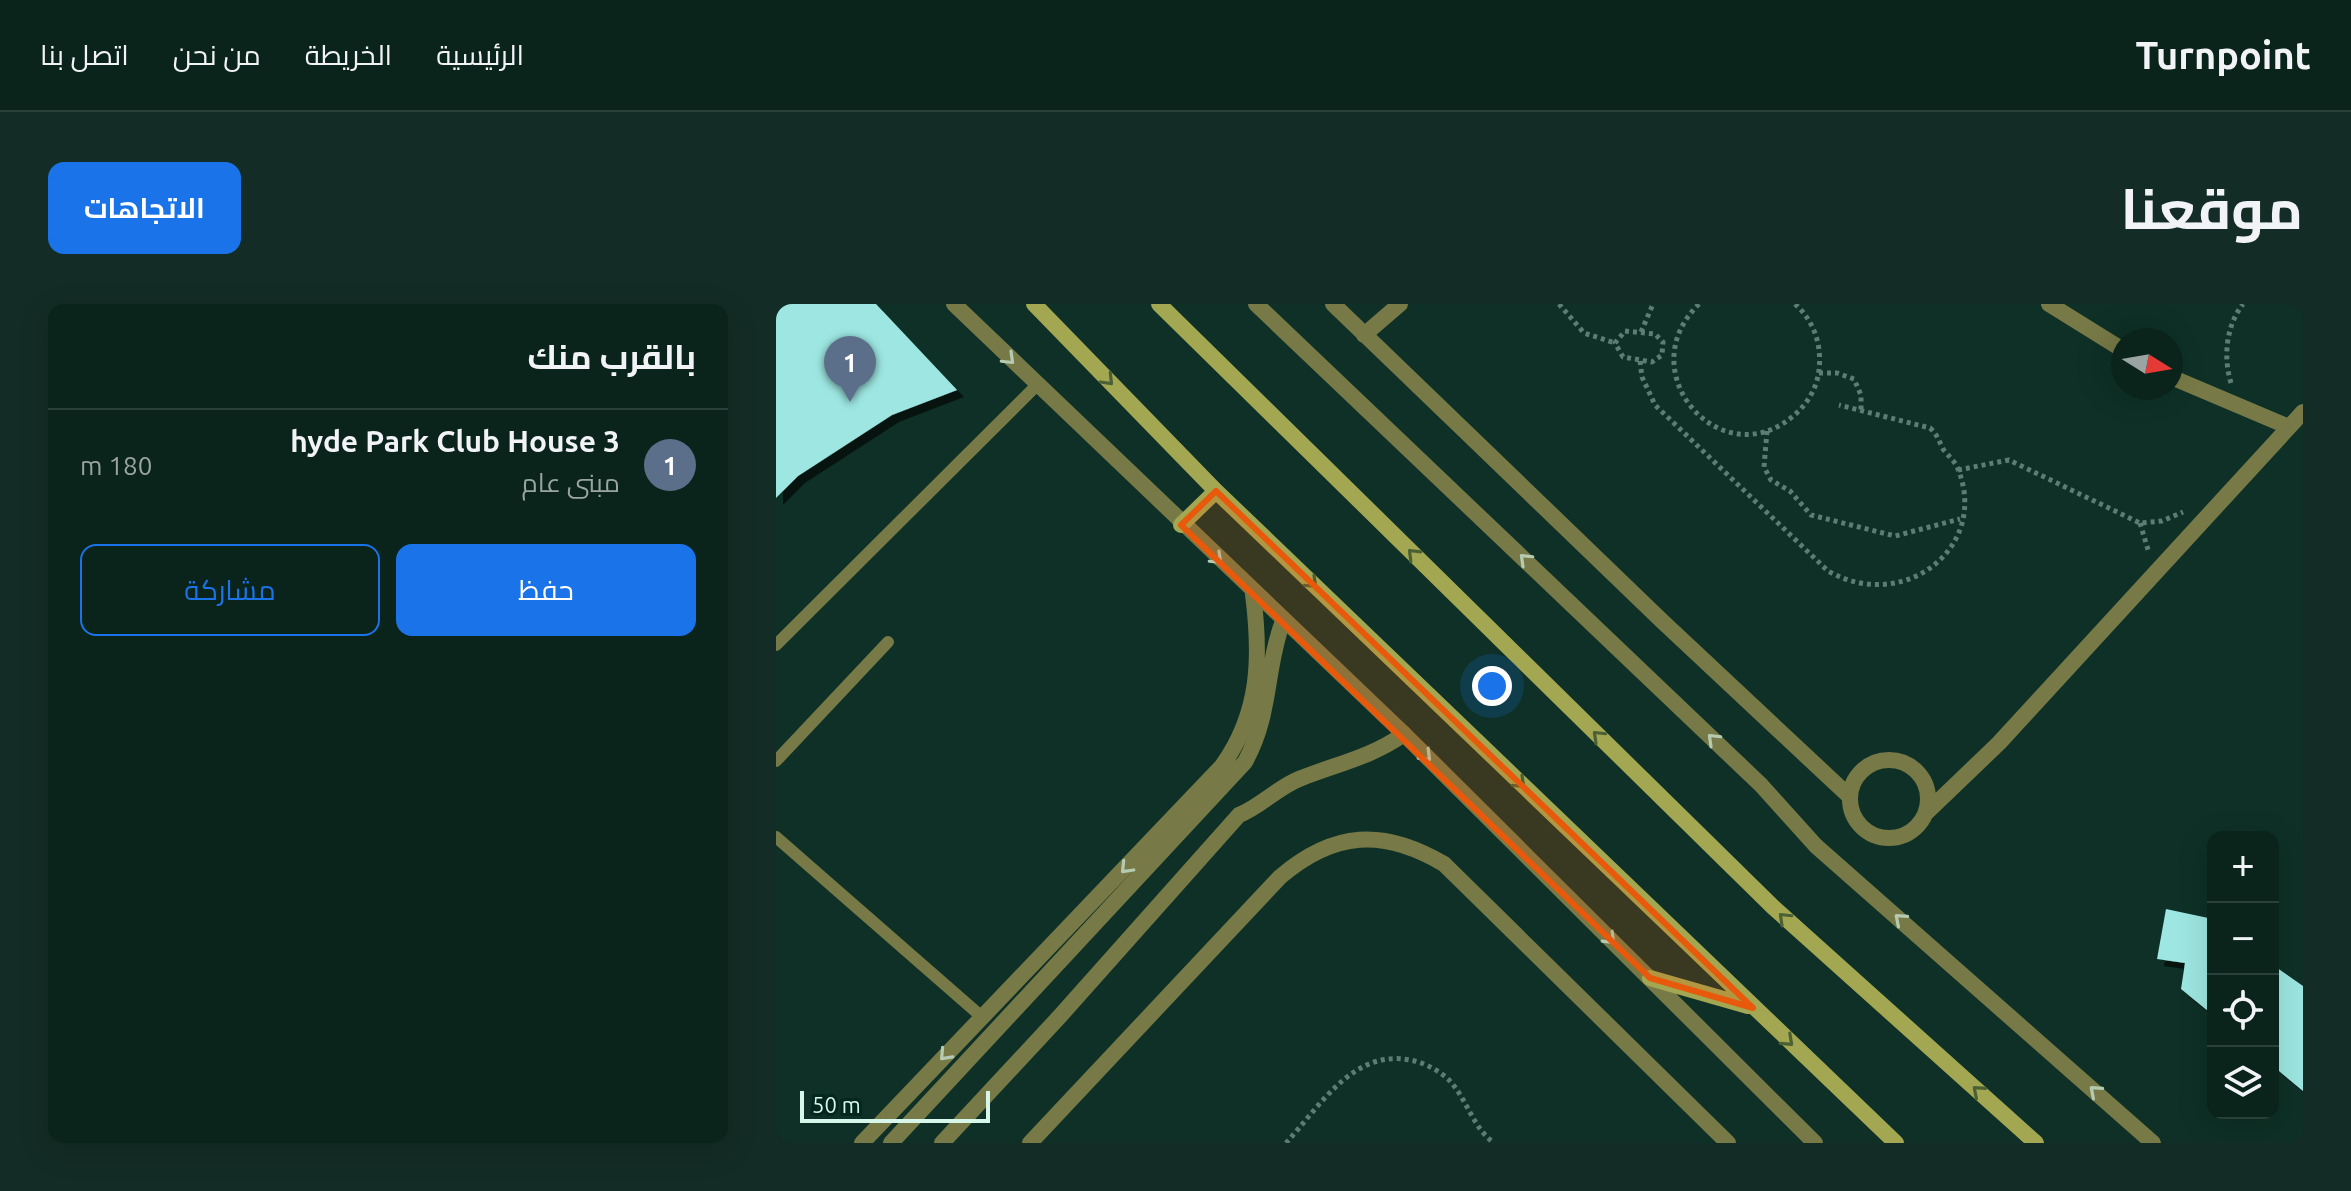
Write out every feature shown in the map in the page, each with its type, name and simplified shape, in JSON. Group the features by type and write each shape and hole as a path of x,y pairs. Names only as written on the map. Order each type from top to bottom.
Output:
{"main road":[{"path":"1034,304 1216,491 1896,1143"},
{"path":"1159,304 1793,926 2036,1143"},
{"path":"1181,525 1216,491"},
{"path":"1650,978 1753,1008"}],"street":[{"path":"954,304 1253,594 1404,734 1815,1143"},
{"path":"1256,304 1761,785 1816,846 2153,1143"},
{"path":"1333,304 1850,797"},
{"path":"1364,335 1400,304"},
{"path":"2049,304 2111,343"},
{"path":"2183,382 2289,427"},
{"path":"1925,814 1926,787 1920,775 1898,761 1871,764 1853,784 1850,797 1854,816 1861,826 1882,837 1907,833 1999,743 2303,412"},
{"path":"862,1143 1199,792 1233,751 1250,715 1257,683 1258,639 1253,594"},
{"path":"891,1143 1245,762 1265,711 1283,621"},
{"path":"942,1143 1239,815 1255,809 1297,780 1366,758 1404,734"},
{"path":"1030,1143 1280,877 1302,858 1330,845 1359,839 1389,840 1418,848 1444,864 1728,1143"}],"lane":[{"path":"776,645 1037,385"},
{"path":"776,761 888,642"},
{"path":"776,837 982,1017"}],"path":[{"path":"1559,304 1584,333 1615,343 1623,357 1640,361 1658,359 1664,349 1660,337 1641,332 1625,331 1615,343"},
{"path":"1641,332 1653,304"},
{"path":"1699,304 1688,314 1673,351 1673,370 1692,410 1707,423 1726,431 1767,431 1801,409 1819,373 1819,347 1802,304"},
{"path":"1795,304 1811,322"},
{"path":"2243,304 2229,331 2226,351 2227,372 2244,410"},
{"path":"1664,349 1673,351"},
{"path":"1640,361 1647,392 1666,417 1816,561 1842,579 1873,586 1891,586 1923,574 1947,550 1961,519 1962,493 1958,470 1930,428 1839,405"},
{"path":"1819,373 1837,373 1854,379 1861,395 1861,410"},
{"path":"1767,431 1764,467 1771,480 1790,491 1811,515 1895,536 1961,519"},
{"path":"1958,470 2009,460 2140,523 2162,521 2185,511"},
{"path":"1286,1143 1352,1071 1391,1056 1421,1062 1446,1078 1465,1101 1474,1121 1494,1143"}],"highlighted area":[{"path":"1216,491 1753,1008 1650,978 1181,525"}],"building":[{"path":"776,304 876,304 957,390 892,415 798,476 776,498"},
{"path":"2166,909 2207,918 2207,1010 2181,989 2185,963 2157,959"},
{"path":"2279,969 2303,986 2303,1091 2279,1071"}],"place":[{"name":"hyde Park Club House 3","path":"850,402"}]}
